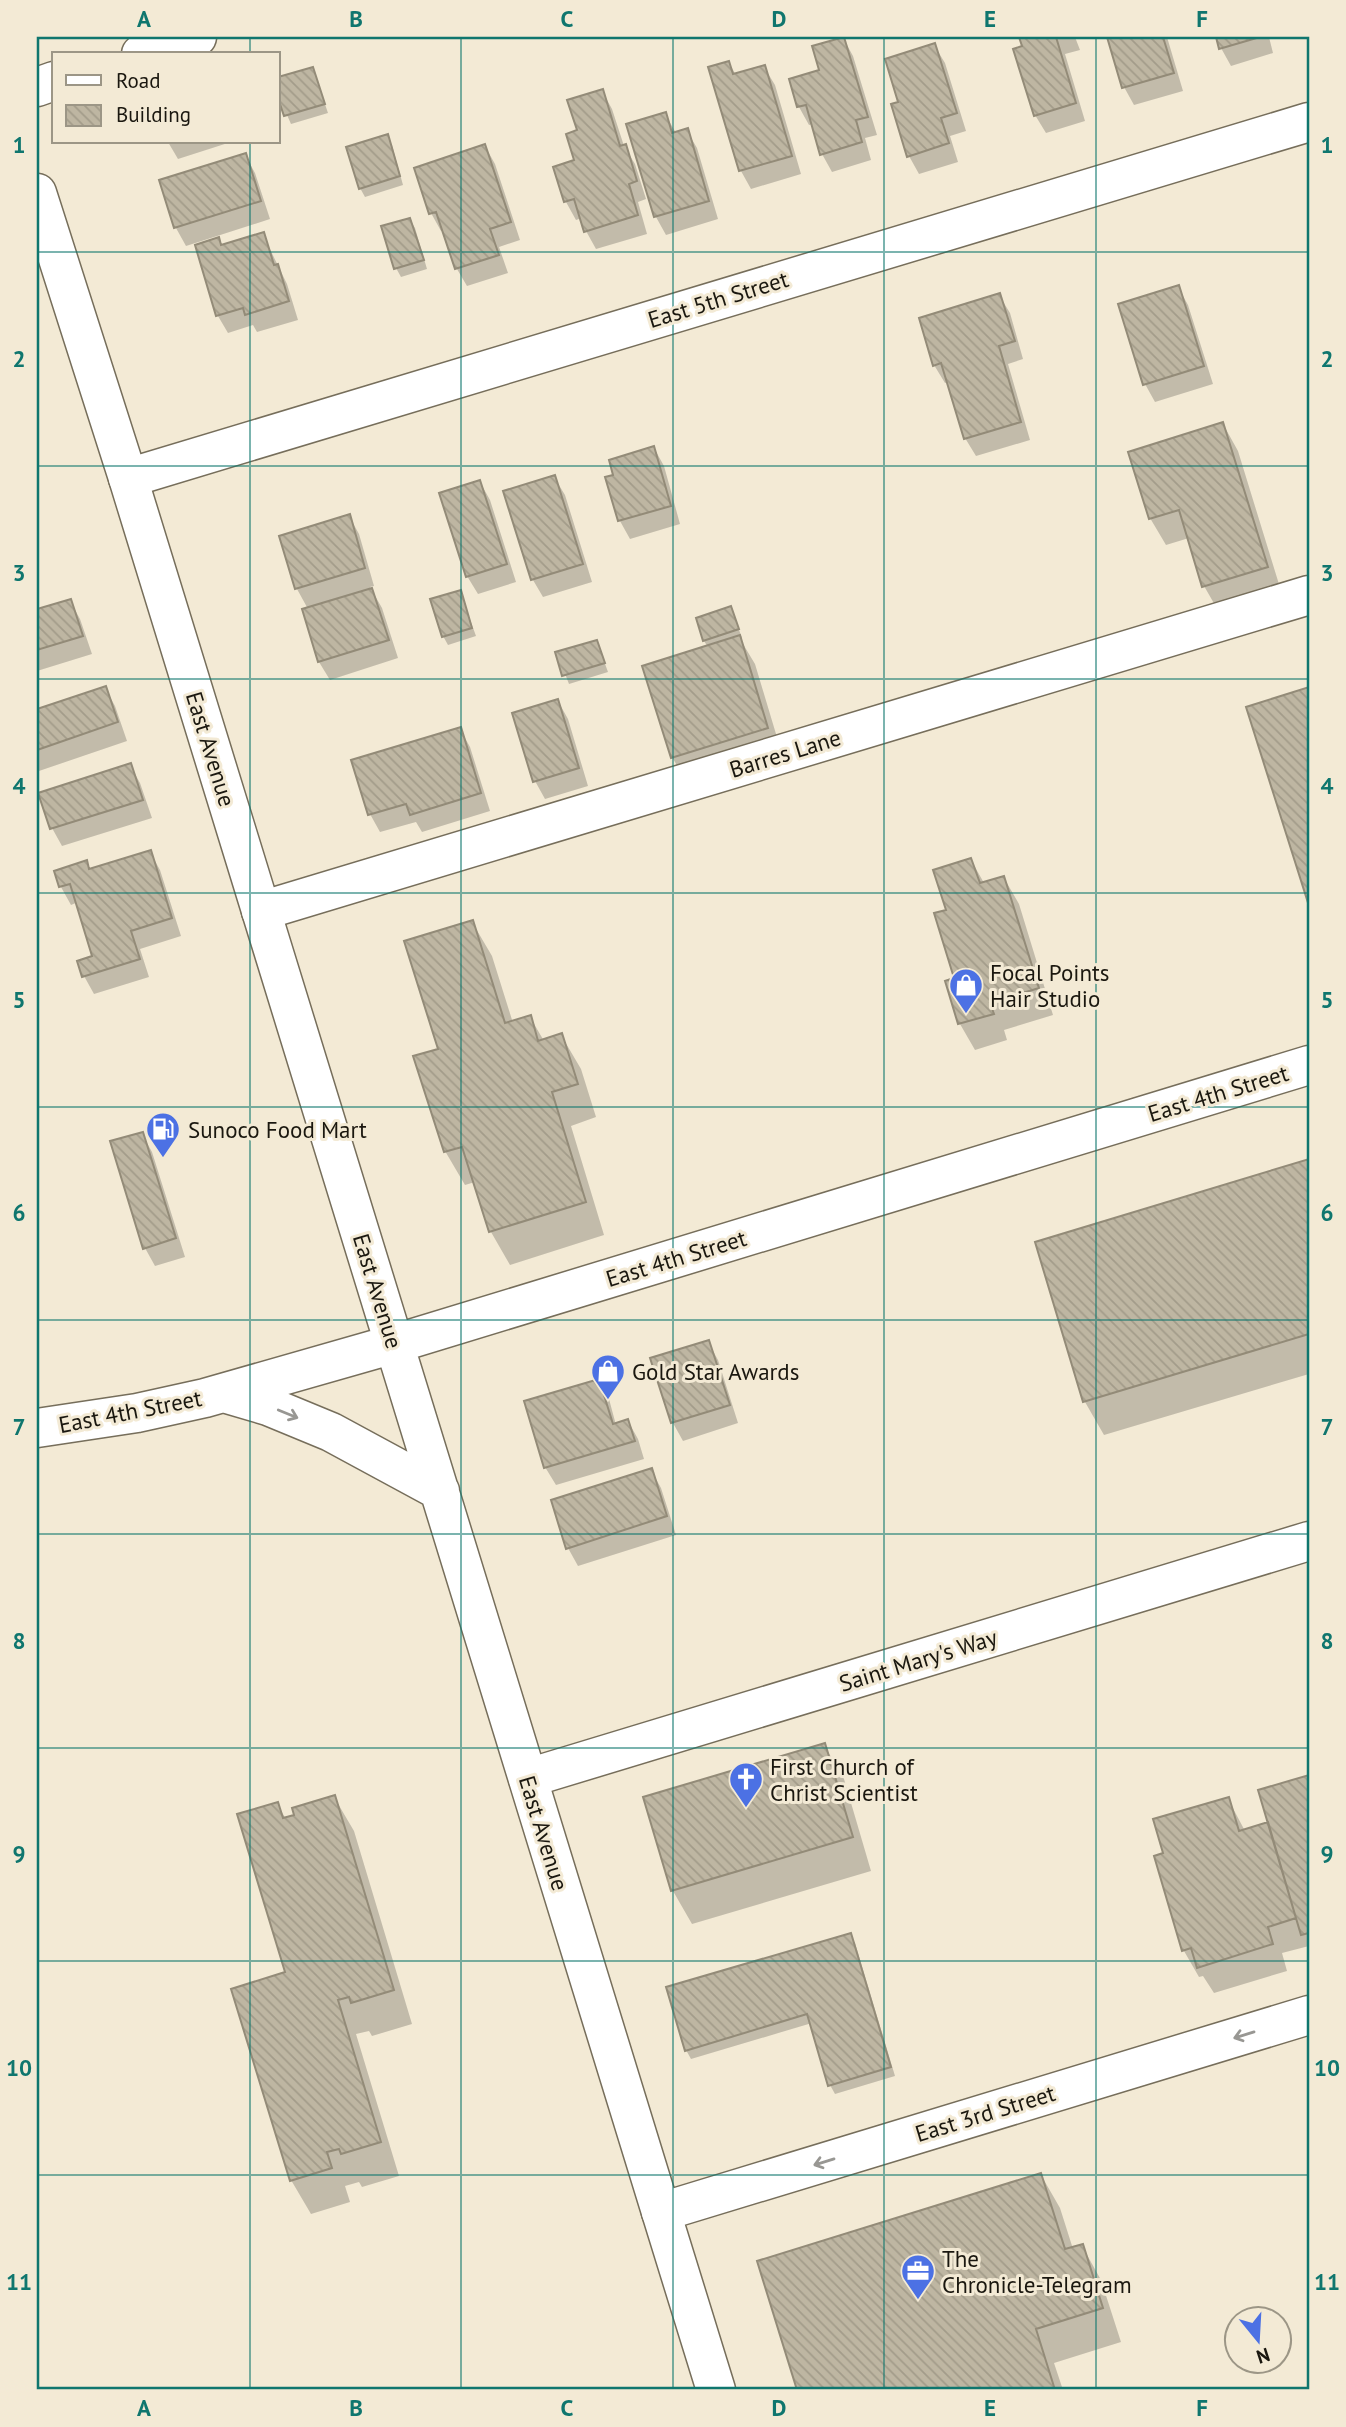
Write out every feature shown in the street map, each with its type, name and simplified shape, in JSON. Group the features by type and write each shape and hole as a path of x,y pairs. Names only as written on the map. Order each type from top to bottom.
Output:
{"street":[{"path":"148,52 197,37"},
{"name":"East 5th Street","path":"128,478 1309,122"},
{"name":"East Avenue","path":"37,193 128,478 716,2390"},
{"name":"Barres Lane","path":"261,911 1309,595"},
{"name":"East 4th Street","path":"37,1428 137,1413 214,1395 394,1344 1309,1065"},
{"path":"214,1395 268,1406 331,1432 440,1492"},
{"name":"Saint Mary's Way","path":"528,1779 1309,1541"},
{"name":"East 3rd Street","path":"661,2212 1309,2015"}],"building":[{"path":"844,37 868,117 856,120 862,142 820,155 806,105 797,107 789,79 819,70 812,46"},
{"path":"1019,37 1056,37 1076,103 1034,116 1013,49 1022,46"},
{"path":"1107,37 1163,37 1174,73 1122,88"},
{"path":"1216,37 1260,37 1219,49"},
{"path":"935,43 957,113 941,118 949,143 907,157 891,104 898,102 885,59"},
{"path":"729,61 733,74 765,65 792,156 739,171 708,67"},
{"path":"313,67 325,104 284,116 280,104 280,76"},
{"path":"603,89 620,146 626,144 637,181 629,184 638,215 584,232 574,199 564,202 553,167 574,160 566,134 577,130 567,100"},
{"path":"666,112 672,133 688,128 709,201 654,217 626,124"},
{"path":"388,134 400,176 359,189 346,147"},
{"path":"485,144 511,222 490,229 499,255 455,269 436,212 429,214 414,168"},
{"path":"246,153 261,201 174,228 159,180"},
{"path":"410,218 424,260 394,269 381,226"},
{"path":"264,232 274,265 278,264 289,301 245,315 243,308 216,316 195,245 219,237 221,245"},
{"path":"1179,285 1204,366 1143,385 1118,304"},
{"path":"1000,293 1015,341 999,346 1021,422 964,439 941,363 933,366 919,318"},
{"path":"1223,422 1268,567 1202,587 1179,510 1149,519 1128,452"},
{"path":"654,446 671,506 618,521 605,477 613,475 609,460"},
{"path":"555,475 583,564 531,580 503,491"},
{"path":"480,480 507,564 466,577 439,493"},
{"path":"350,514 365,568 295,589 279,536"},
{"path":"372,588 389,640 318,662 302,609"},
{"path":"461,590 472,628 442,637 430,599"},
{"path":"71,599 83,636 37,650 37,609"},
{"path":"731,606 739,629 703,641 696,618"},
{"path":"740,635 768,728 671,758 642,666"},
{"path":"597,640 605,663 562,676 555,652"},
{"path":"106,686 118,722 37,750 37,709"},
{"path":"1309,687 1309,906 1246,707"},
{"path":"558,699 579,768 533,782 512,713"},
{"path":"461,727 481,793 410,815 406,804 368,815 351,760"},
{"path":"131,763 143,800 50,829 38,793"},
{"path":"151,850 172,918 131,931 140,959 82,977 77,961 92,956 70,884 59,887 54,871 87,860 89,869"},
{"path":"971,858 980,883 1004,876 1039,988 990,1003 994,1014 958,1024 945,981 954,978 934,913 946,910 933,870"},
{"path":"473,920 505,1023 531,1015 538,1041 562,1033 578,1084 552,1092 586,1202 489,1232 462,1147 444,1152 413,1056 438,1049 404,941"},
{"path":"143,1132 176,1238 143,1249 110,1141"},
{"path":"1309,1159 1309,1334 1083,1402 1035,1242"},
{"path":"709,1340 730,1405 671,1423 650,1358"},
{"path":"599,1379 613,1424 628,1419 635,1441 544,1468 524,1401"},
{"path":"652,1468 667,1516 566,1549 551,1500"},
{"path":"825,1743 853,1837 671,1891 643,1797"},
{"path":"1309,1775 1309,1933 1301,1935 1258,1790"},
{"path":"335,1795 394,1990 351,2003 349,1997 338,2000 381,2142 341,2154 339,2149 327,2152 332,2168 290,2181 231,1989 285,1972 237,1814 278,1802 283,1818 294,1815 292,1808"},
{"path":"1229,1797 1239,1831 1268,1822 1296,1918 1268,1927 1273,1944 1197,1968 1191,1948 1182,1951 1154,1856 1163,1853 1153,1819"},
{"path":"851,1933 891,2067 828,2086 807,2014 685,2051 666,1987"},
{"path":"1041,2173 1065,2249 1083,2244 1103,2308 1036,2329 1055,2390 797,2390 757,2261"}],"place":[{"name":"Focal Points Hair Studio","path":"966,1015"},
{"name":"Sunoco Food Mart","path":"163,1159"},
{"name":"Gold Star Awards","path":"608,1401"},
{"name":"First Church of Christ Scientist","path":"746,1809"},
{"name":"The Chronicle-Telegram","path":"918,2301"}]}
